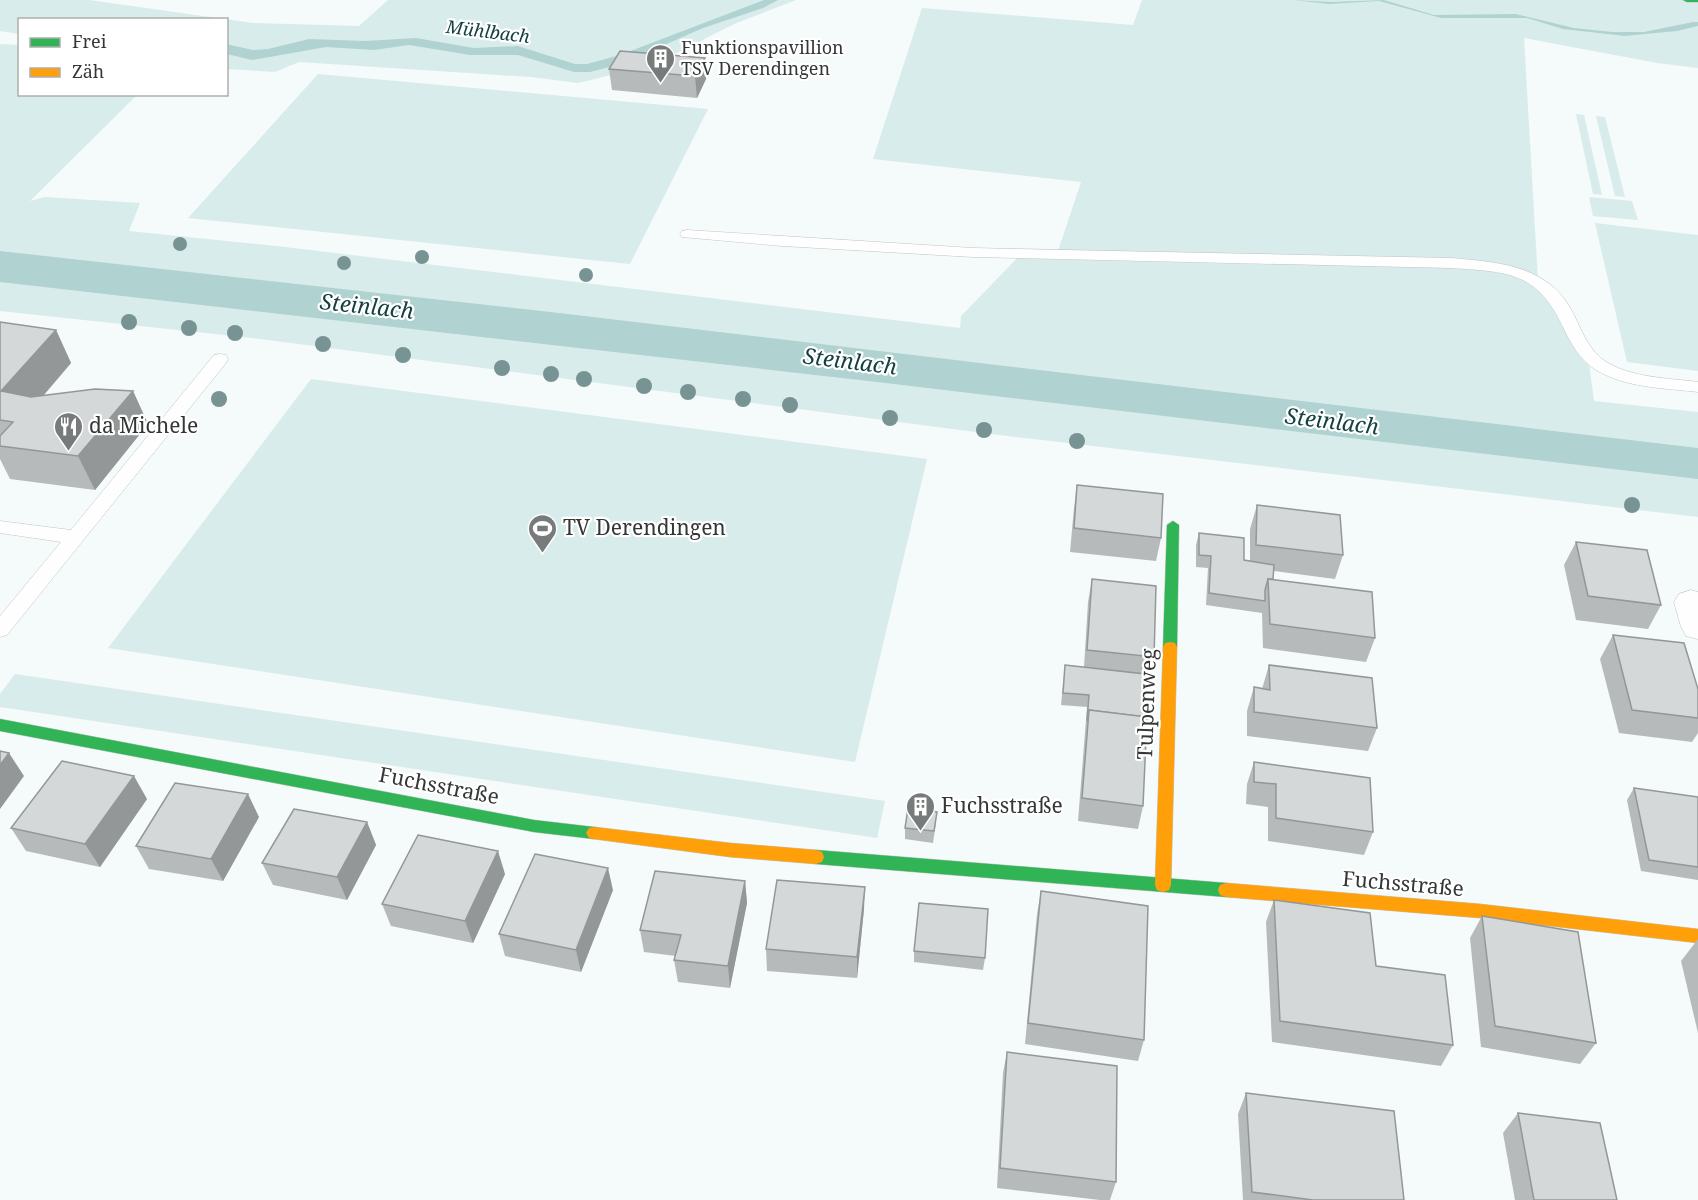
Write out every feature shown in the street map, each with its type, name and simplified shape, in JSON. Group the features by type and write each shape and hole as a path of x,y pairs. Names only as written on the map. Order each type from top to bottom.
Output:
{"street":[{"path":"1686,0 1698,0"},
{"name":"Tulpenweg","path":"1163,885 1173,525"},
{"name":"Fuchsstraße","path":"0,725 534,826 730,850 982,873 1163,885 1480,911 1698,936"}],"lane":[{"path":"687,234 849,246 989,253 1451,262 1500,267 1538,281 1560,304 1588,356 1608,369 1627,377 1646,381 1698,387"},
{"path":"0,630 220,359"},
{"path":"0,527 75,537"}],"shaded area":[{"path":"0,0 89,0 217,18 18,18 18,34 0,31"},
{"path":"388,0 796,0 734,24 653,65 578,83 531,77 299,62 275,72 228,69 228,19 253,23 359,26"},
{"path":"1142,0 1698,0 1698,68 1657,63 1524,38 1538,281 1588,356 1594,401 1698,412 1698,517 991,434 252,338 0,311 0,44 18,45 18,96 136,96 30,201 45,197 140,203 129,231 285,247 960,328 961,316 1022,253 1057,254 1081,182 873,159 922,8 1133,25"},
{"path":"318,74 708,109 630,264 188,218"},
{"path":"1576,114 1584,115 1602,195 1593,194"},
{"path":"1596,116 1605,117 1625,197 1615,196"},
{"path":"1589,197 1632,201 1638,220 1593,216"},
{"path":"1595,223 1698,235 1698,371 1627,362"},
{"name":"TV Derendingen","path":"311,379 927,459 855,762 108,648"},
{"path":"15,674 885,801 877,838 0,707 0,694"}],"water":[{"path":"764,0 778,0 763,8 703,28 621,64 590,72 574,72 518,55 470,55 409,45 374,50 326,47 252,60 228,54 228,44 253,50 268,49 309,39 365,41 416,38 474,48 518,46 575,64 587,64 620,55"},
{"path":"1293,0 1331,2 1384,0 1434,15 1516,14 1574,28 1612,32 1644,32 1693,22 1698,22 1698,26 1677,31 1625,36 1563,29 1527,18 1441,18 1379,1 1329,4"},
{"name":"Steinlach","path":"0,251 559,313 1698,448 1698,479 0,282"}],"building":[{"path":"620,51 705,58 695,76 609,69"},
{"path":"0,322 56,330 1,391 31,397 95,389 133,391 78,456 0,446 0,436 13,422 0,420"},
{"path":"1077,485 1163,494 1161,538 1074,528"},
{"path":"1257,505 1340,515 1343,555 1256,545"},
{"path":"1199,533 1244,538 1244,560 1274,565 1273,579 1268,579 1265,590 1265,601 1209,593 1211,556 1199,555"},
{"path":"1576,542 1647,550 1661,605 1588,596"},
{"path":"1092,579 1156,586 1154,657 1087,650"},
{"path":"1268,579 1372,592 1375,638 1270,624"},
{"path":"1613,635 1684,643 1698,689 1698,718 1632,710"},
{"path":"1065,665 1145,674 1144,717 1089,710 1087,721 1089,695 1063,693"},
{"path":"1269,665 1372,678 1377,728 1254,712 1254,687 1270,690"},
{"path":"1089,710 1147,717 1143,806 1082,798"},
{"path":"0,751 9,753 0,765"},
{"path":"62,761 134,776 85,844 11,828"},
{"path":"1254,762 1370,778 1373,832 1276,818 1276,784 1254,782"},
{"path":"175,783 248,794 211,859 136,846"},
{"path":"1634,788 1698,797 1698,867 1649,860"},
{"path":"908,808 937,812 934,831 905,828"},
{"path":"294,809 367,822 337,877 262,863"},
{"path":"418,835 498,851 465,921 382,904"},
{"path":"535,854 608,868 576,950 499,934"},
{"path":"655,871 745,881 728,966 674,960 681,935 640,930"},
{"path":"777,880 865,887 857,957 766,949"},
{"path":"1041,891 1148,906 1144,1040 1028,1023"},
{"path":"1274,900 1370,913 1376,966 1445,975 1453,1045 1280,1021"},
{"path":"919,903 988,909 985,958 914,951"},
{"path":"1482,916 1578,932 1596,1043 1495,1026"},
{"path":"1007,1052 1117,1066 1116,1182 1000,1168"},
{"path":"1246,1093 1394,1111 1404,1200 1313,1200 1252,1192"},
{"path":"1518,1113 1600,1123 1617,1200 1534,1200"}],"traffic: fast":[{"path":"1687,0 1698,0"},
{"path":"1170,647 1173,525"},
{"path":"0,725 534,826 594,833"},
{"path":"816,857 1226,890"}],"traffic: slow":[{"path":"1163,885 1170,647"},
{"path":"594,833 730,850 816,857"},
{"path":"1226,890 1480,911 1698,936"}],"place":[{"name":"Funktionspavillion TSV Derendingen","path":"660,84"},
{"name":"da Michele","path":"68,452"},
{"name":"TV Derendingen","path":"542,554"},
{"name":"Fuchsstraße","path":"920,832"}],"water label":[{"name":"Mühlbach","path":"488,32"}]}
